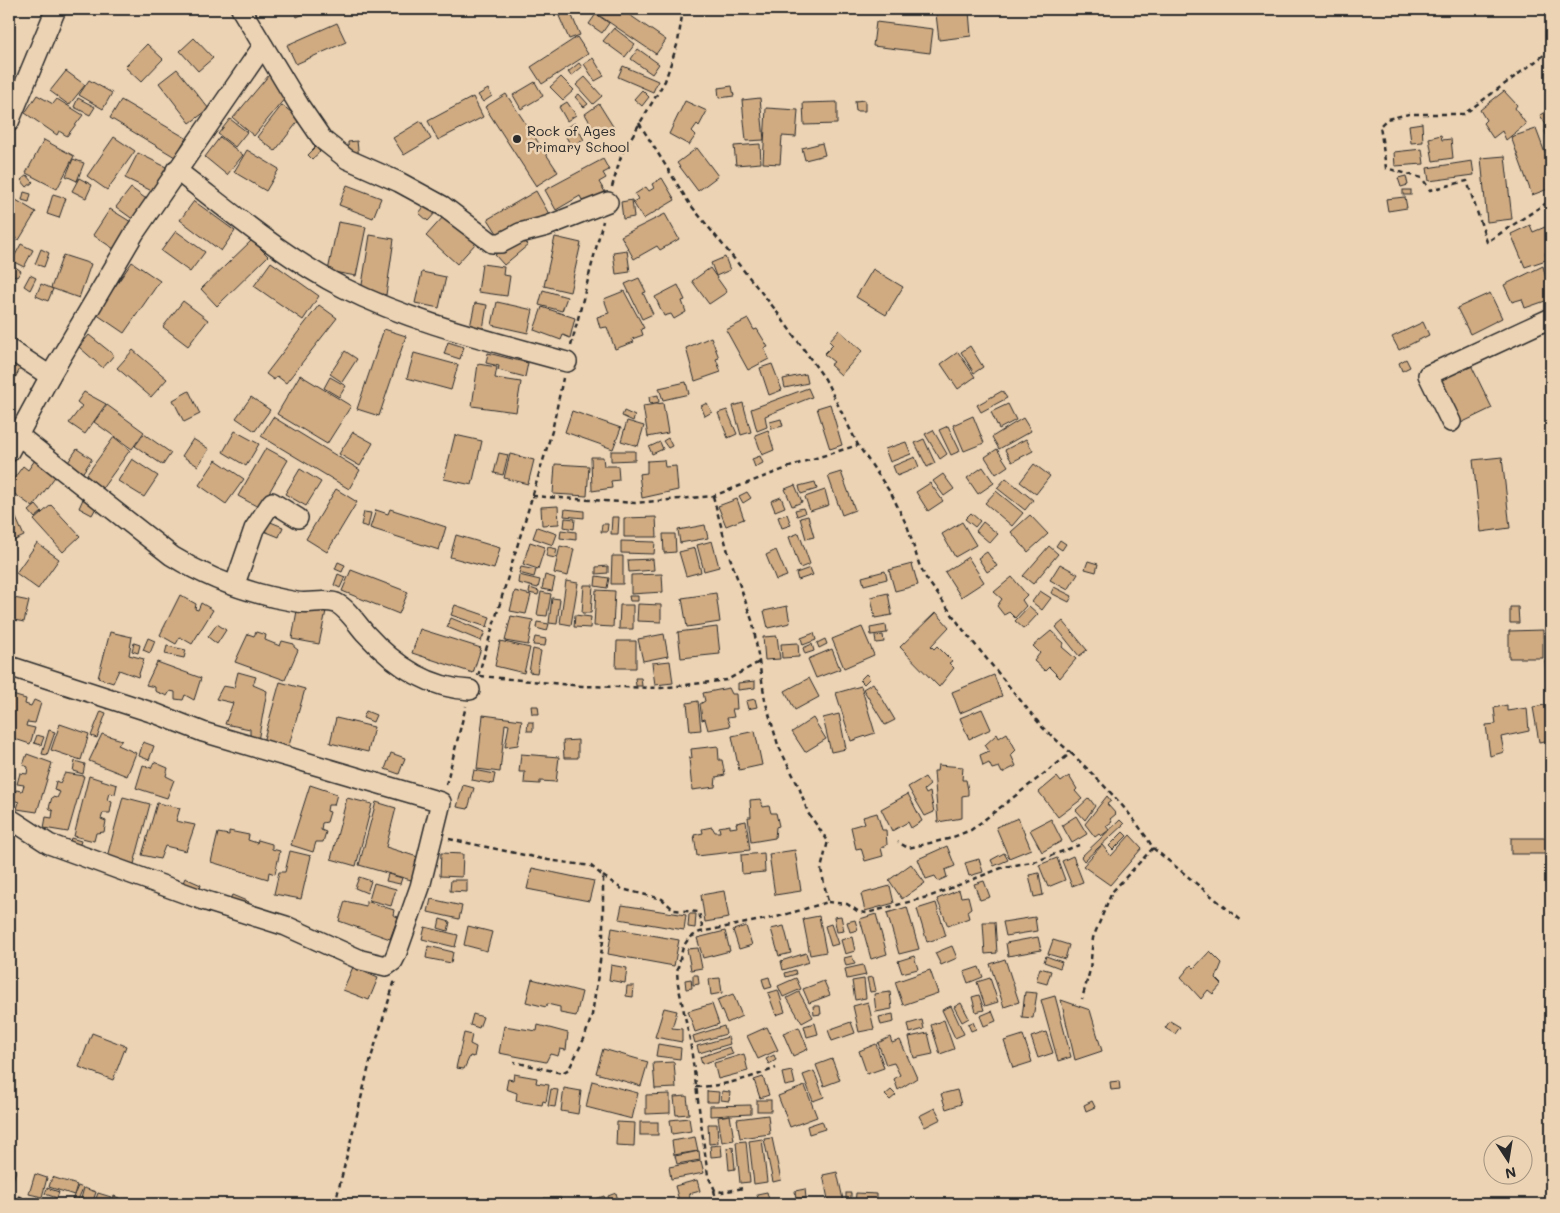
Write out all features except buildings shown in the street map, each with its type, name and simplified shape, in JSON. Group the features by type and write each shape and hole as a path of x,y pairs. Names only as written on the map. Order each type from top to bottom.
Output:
{"street":[{"path":"9,122 56,9"},
{"path":"241,9 323,140 347,160 399,182 443,206 492,244 501,243 520,232 548,226 608,202"},
{"path":"9,452 50,376 135,232 263,46"},
{"path":"176,170 294,260 345,288 405,313 567,362"},
{"path":"1451,422 1428,375 1551,318"},
{"path":"9,349 50,376"},
{"path":"18,435 172,556 212,578 299,602 335,603 352,617 377,645 402,666 435,685 448,689 474,683"},
{"path":"235,584 254,529 272,502 298,518"},
{"path":"9,666 157,714 203,732 441,802 420,887 393,962 386,966 361,960 286,926 204,900 49,844 9,818"}],"path":[{"path":"441,802 474,683 552,431 567,362 622,153 665,81 678,42 683,9"},
{"path":"1551,50 1464,114 1409,114 1387,119 1380,126 1386,168 1422,178 1430,190 1467,181 1487,242 1551,200"},
{"path":"639,123 689,203 807,351 825,379 858,445 892,496 908,528 919,564 926,578 964,631 1043,728 1109,791 1146,835 1153,848 1242,921"},
{"path":"532,496 636,503 713,496 803,462 858,445"},
{"path":"713,496 728,552 753,623 765,700 778,746 799,787 808,813 828,841 821,870 828,902"},
{"path":"474,683 661,688 727,680 760,661"},
{"path":"898,842 908,848 948,840 971,830 1071,753"},
{"path":"433,836 548,860 591,866 622,889 662,899 674,910 699,912 703,932"},
{"path":"717,1204 714,1189 708,1176 696,1086 677,971 683,947 694,934 777,917 828,902 847,904 859,912 867,913 931,896 1004,867 1037,861 1079,845"},
{"path":"1082,999 1090,970 1093,938 1112,892 1153,848"},
{"path":"514,1062 562,1072 569,1069 584,1039 592,1015 603,941 603,876"},
{"path":"335,1204 371,1058 396,982 393,962"},
{"path":"696,1086 718,1086 745,1080 776,1068"},
{"path":"714,1189 722,1192 744,1188"},
{"path":"9,1194 45,1204"}],"place":[{"name":"Rock of Ages Primary School","path":"517,139"}]}
